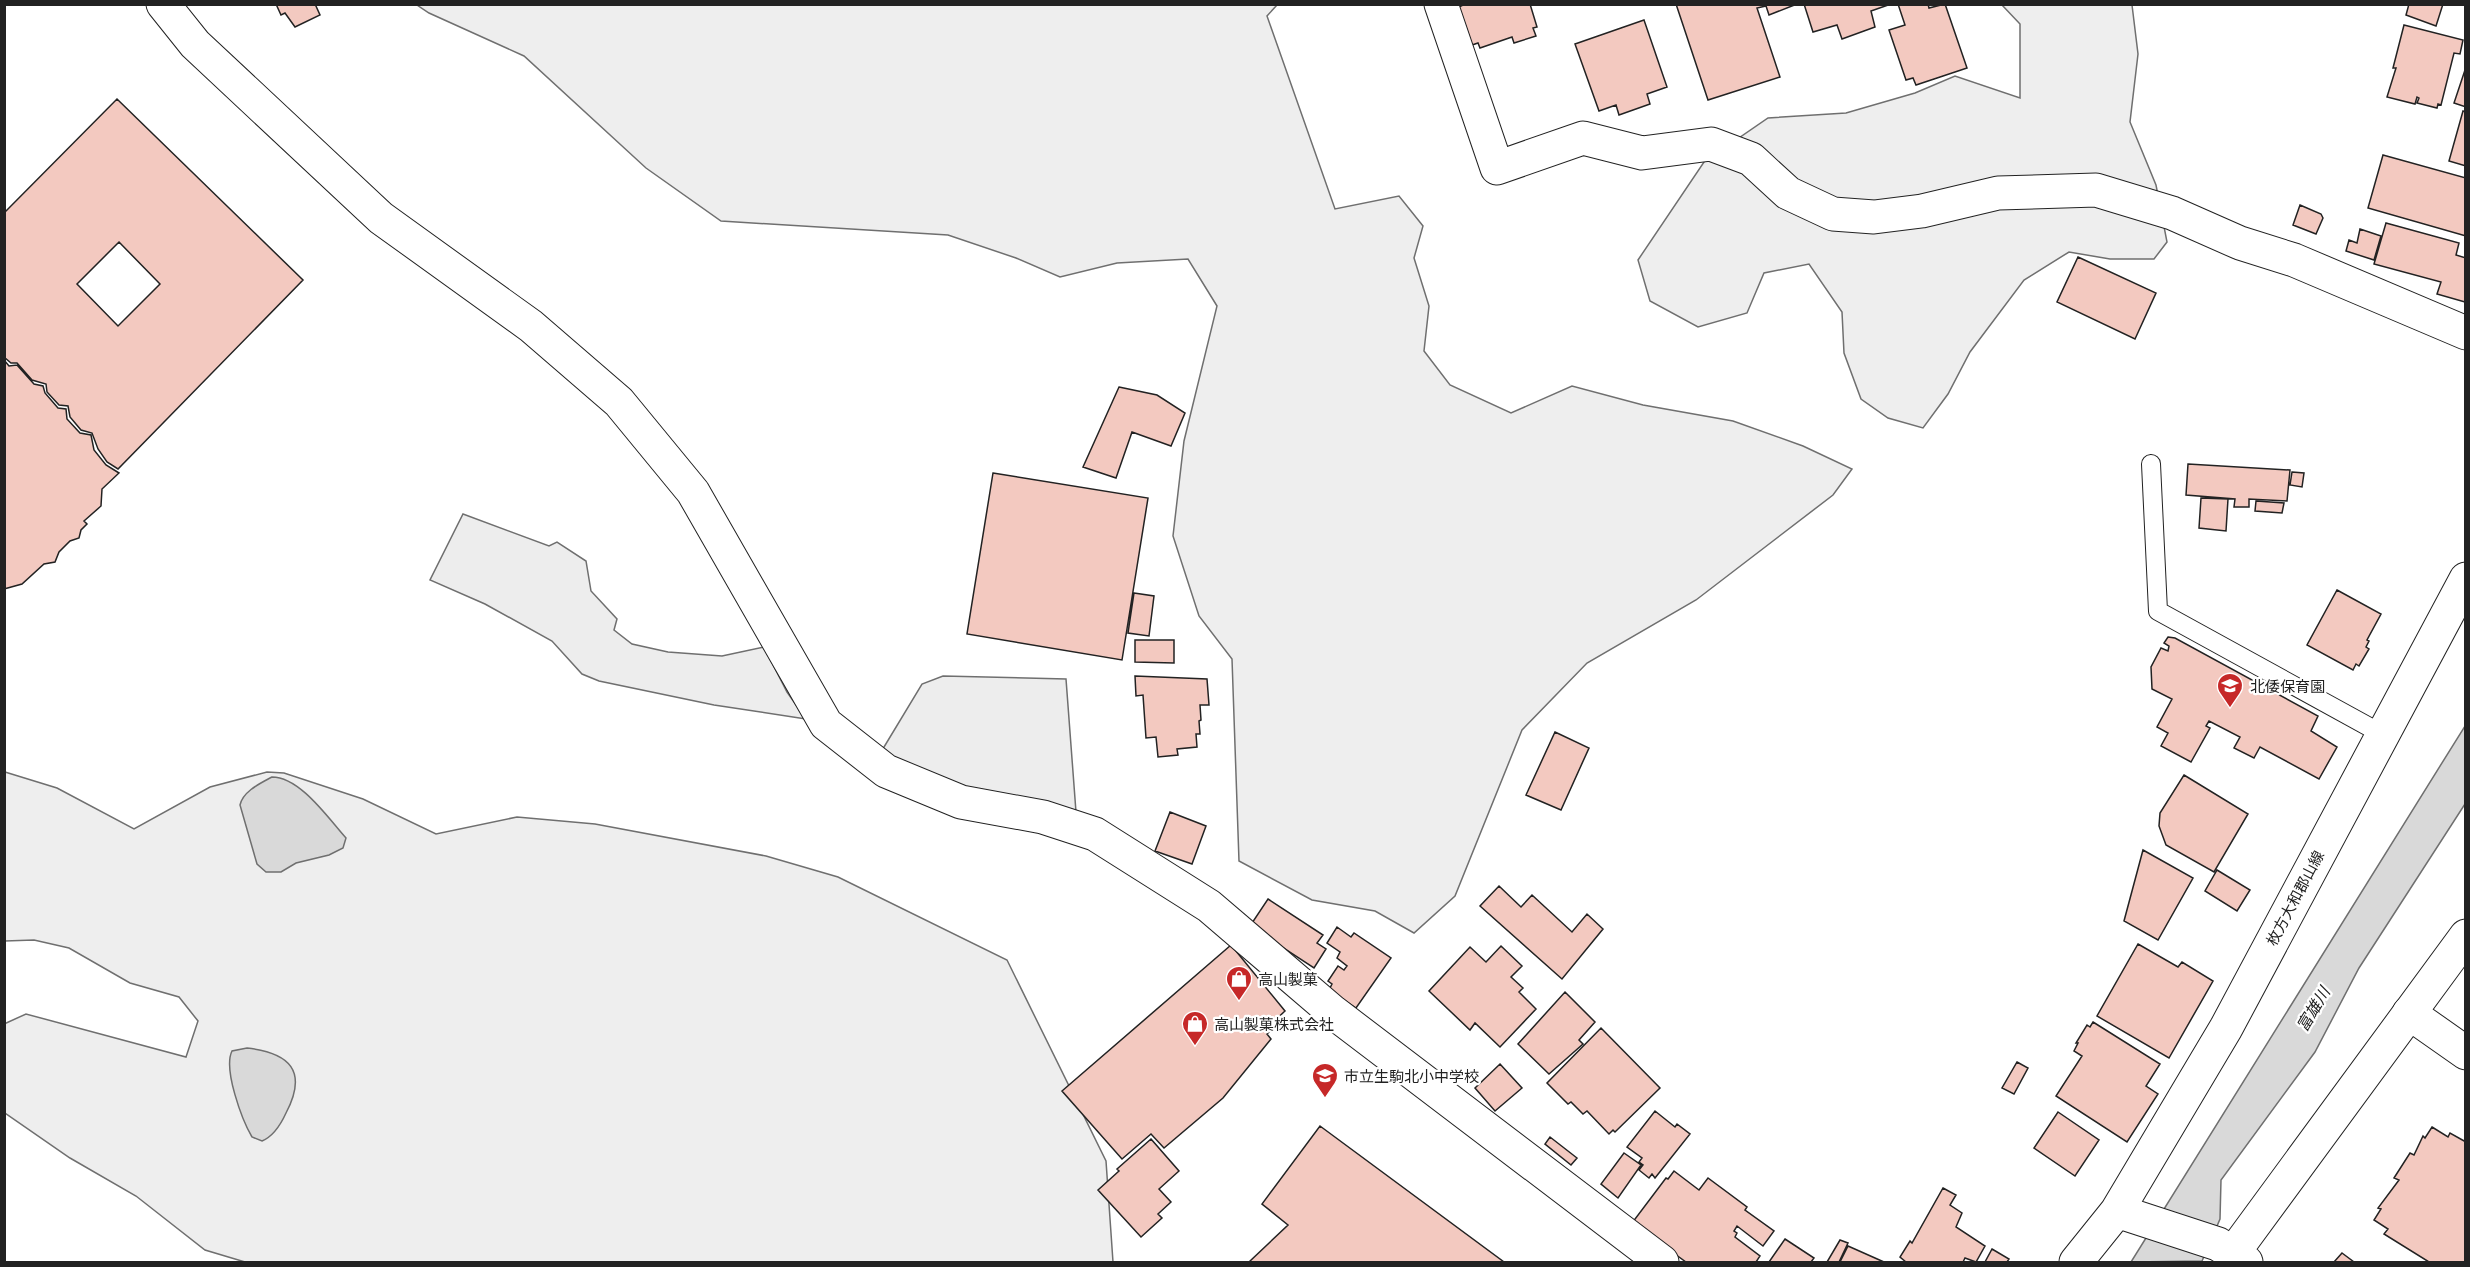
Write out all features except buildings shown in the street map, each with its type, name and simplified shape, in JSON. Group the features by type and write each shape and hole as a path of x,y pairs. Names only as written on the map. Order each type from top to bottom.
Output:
{"street":[{"path":"163,4 195,44 381,218 531,326 619,402 693,492 826,724 886,771 961,802 1042,817 1095,834 1209,906 1333,1012 1662,1263"},
{"path":"1441,4 1497,168 1583,138 1642,153 1711,144 1751,159 1788,193 1833,214 1875,216 1922,211 1998,193 2096,190 2172,213 2240,243 2294,260 2466,333"},
{"name":"枚方大和郡山線","path":"2076,1263 2130,1215 2226,1028 2466,579"},
{"path":"2130,1215 2232,1255 2466,936"},
{"path":"2409,1013 2466,1053"}],"lane":[{"path":"2151,464 2158,611 2382,734"}],"shaded area":[{"path":"417,5 1277,5 1267,16 1335,209 1399,196 1423,226 1414,258 1429,306 1424,351 1450,385 1511,413 1572,386 1643,405 1733,421 1803,446 1852,469 1833,495 1696,600 1587,663 1522,730 1455,896 1414,933 1375,911 1312,900 1239,861 1232,659 1199,616 1173,536 1184,441 1217,306 1188,259 1117,263 1060,277 1016,258 948,235 721,221 646,168 524,56 429,13"},
{"path":"2002,5 2132,5 2138,54 2130,122 2156,185 2167,242 2154,259 2110,259 2069,252 2024,280 1970,352 1948,394 1923,428 1888,418 1861,399 1844,353 1842,312 1809,264 1764,273 1747,313 1698,327 1650,301 1638,260 1704,162 1768,118 1846,113 1915,93 1955,76 2020,98 2020,24"},
{"path":"463,514 549,546 557,542 586,561 591,591 617,619 614,630 632,644 668,652 722,656 764,647 787,692 806,719 714,705 599,681 582,674 552,641 485,604 430,580"},
{"path":"943,676 1066,679 1076,812 977,793 881,752 922,684"},
{"path":"5,772 57,788 134,829 210,787 267,772 284,773 363,799 436,834 517,817 595,824 766,856 838,877 1007,960 1106,1161 1113,1262 245,1262 205,1250 136,1196 70,1158 5,1113 4,1024 26,1014 186,1057 198,1021 179,997 130,983 69,948 34,940 5,941"}],"water":[{"name":"富雄川","path":"2465,726 2465,804 2359,968 2315,1052 2221,1180 2220,1219 2202,1261 2131,1262"},
{"path":"272,777 293,784 313,800 346,838 343,848 329,855 296,863 281,872 266,872 257,864 240,805 249,792"},
{"path":"247,1048 274,1054 291,1067 295,1075 292,1098 284,1117 274,1133 262,1141 252,1137 248,1129 239,1107 230,1070 232,1051"}],"place":[{"name":"北倭保育園","path":"2230,709"},
{"name":"高山製菓","path":"1239,1002"},
{"name":"高山製菓株式会社","path":"1195,1047"},
{"name":"市立生駒北小中学校","path":"1325,1099"}]}
